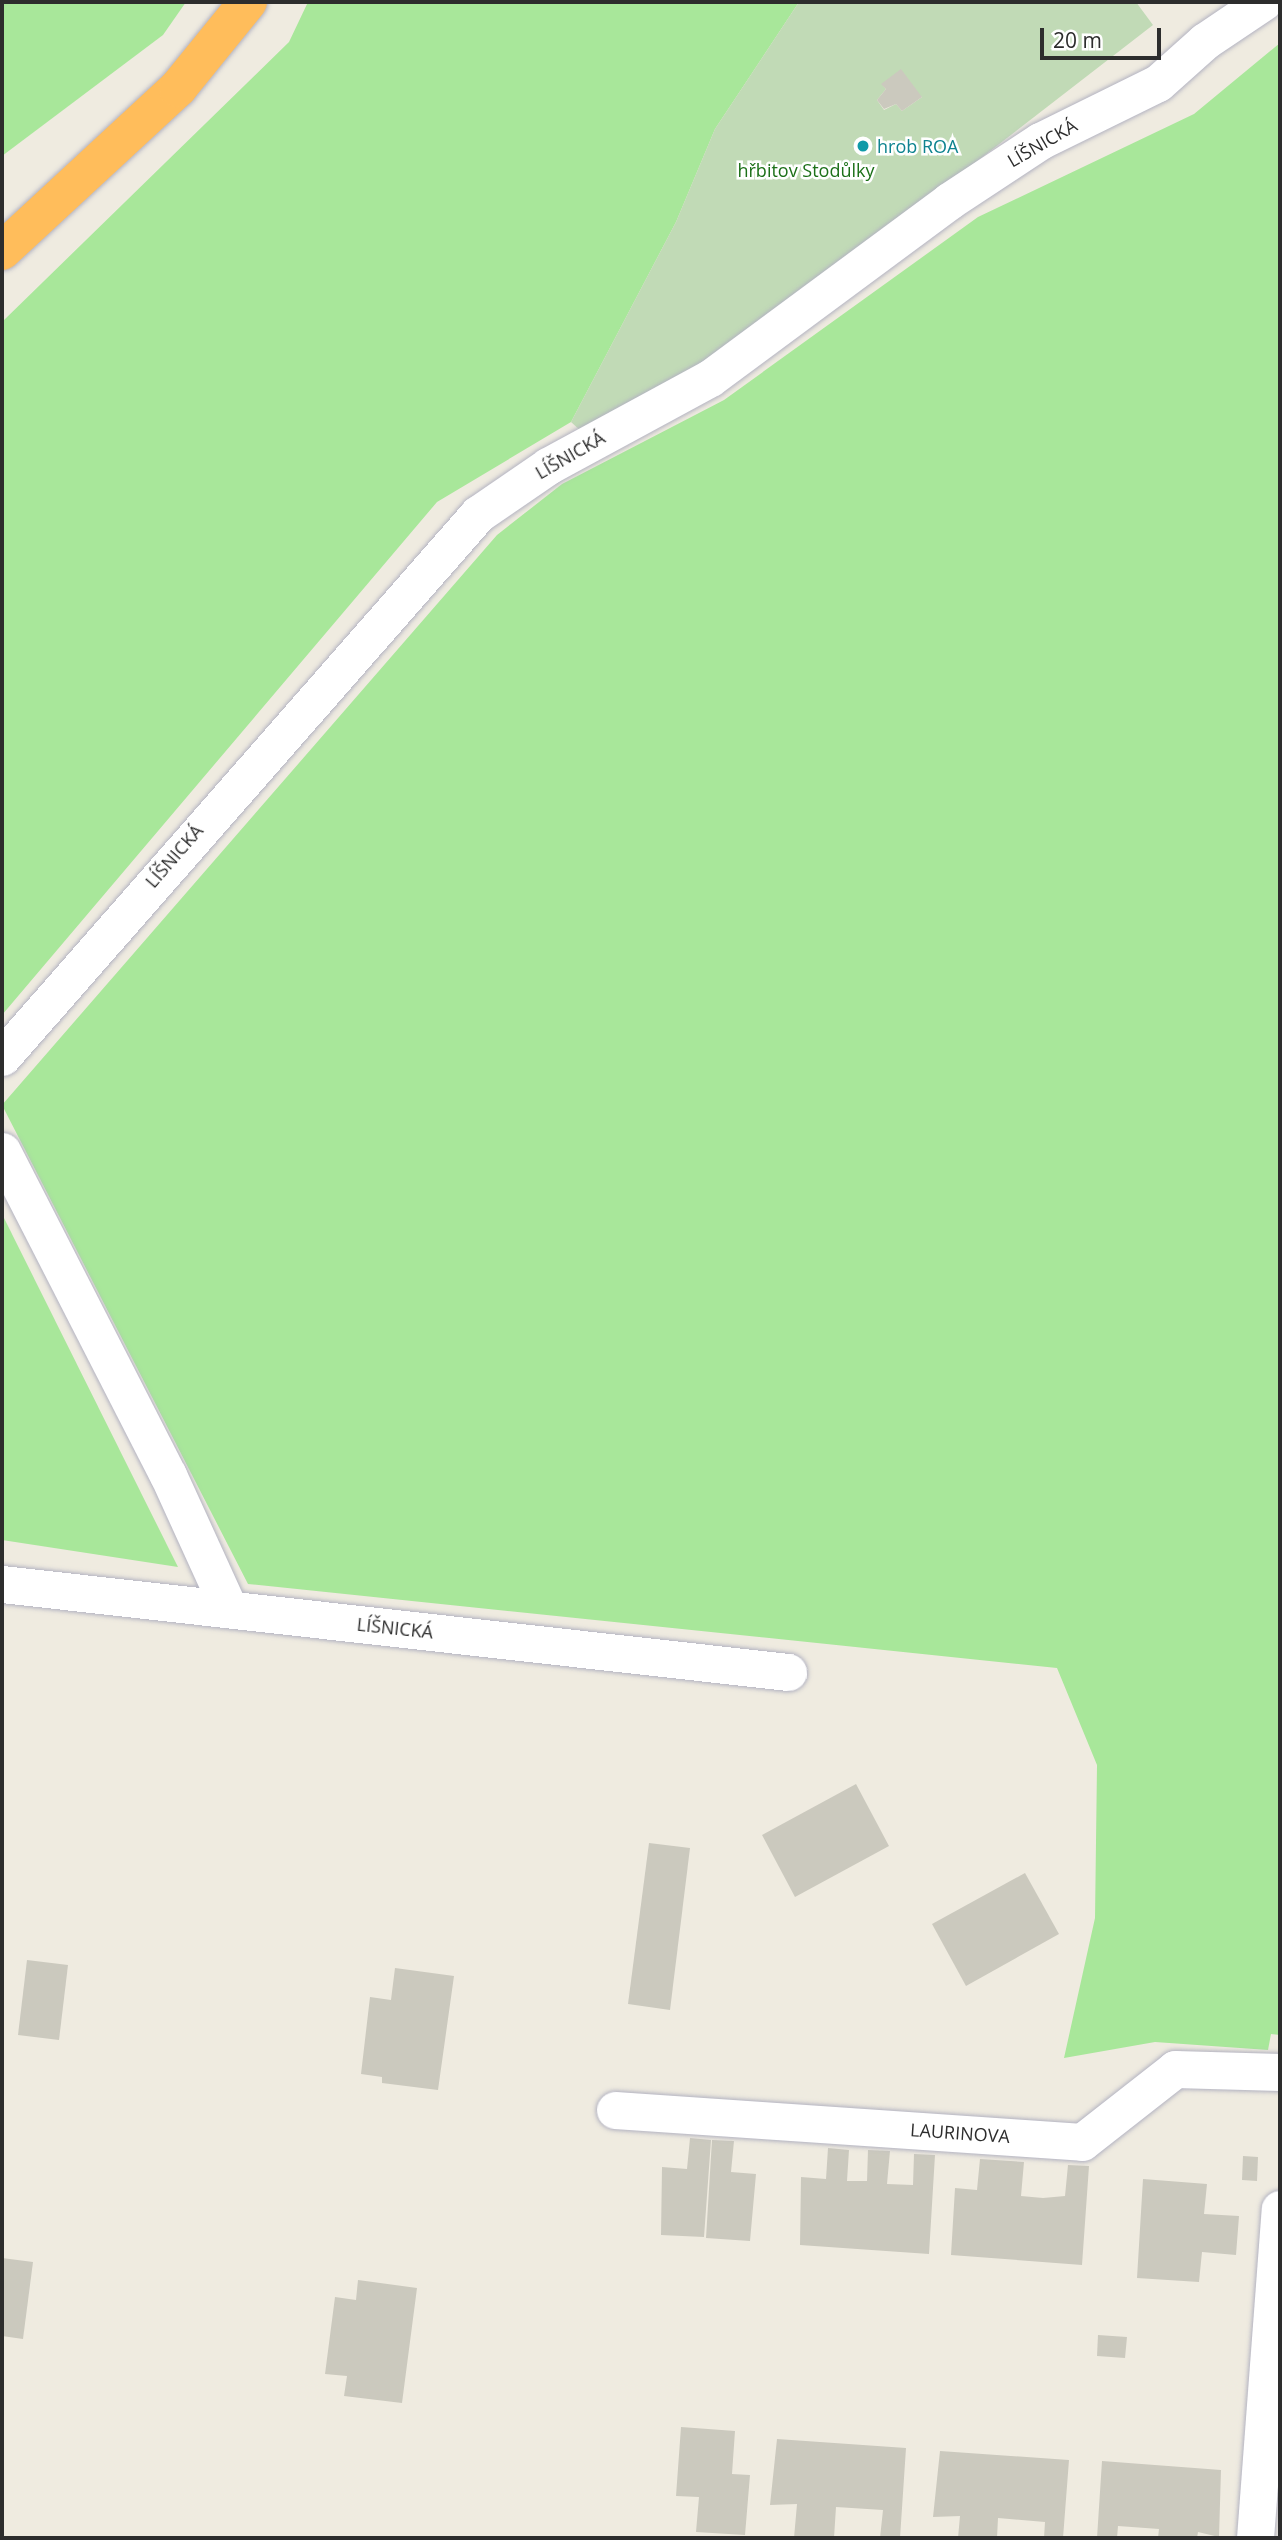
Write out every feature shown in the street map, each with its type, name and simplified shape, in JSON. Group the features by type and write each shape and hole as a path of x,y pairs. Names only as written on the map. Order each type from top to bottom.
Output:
{"highway":[{"path":"2,251 178,89 248,2"}],"street":[{"name":"LÍŠNICKÁ","path":"2,1057 478,514 548,466 710,378 948,201 1040,141 1158,83 1205,41 1256,7"},
{"path":"2,1151 168,1475 229,1609"},
{"name":"LÍŠNICKÁ","path":"2,1584 788,1672"},
{"name":"LAURINOVA","path":"615,2110 1082,2142 1175,2069 1280,2072"},
{"path":"1255,2538 1280,2209"}],"green space":[{"path":"2,2 186,2 163,35 2,156"},
{"path":"308,2 799,2 715,129 676,222 571,422 437,502 2,1015 2,322 289,42"},
{"name":"hřbitov Stodůlky","path":"799,2 1136,2 1153,25 738,346 582,432 571,422 676,222 715,129","holes":["882,84 922,97 902,111 896,104 884,110 877,100 886,89"]},
{"path":"1280,43 1280,2035 1271,2034 1268,2050 1155,2042 1064,2058 1095,1918 1097,1765 1057,1668 248,1584 2,1105 497,535 562,484 724,400 978,217 1194,114"},
{"path":"2,1214 178,1567 2,1540"}],"building":[{"path":"901,69 922,97 902,111 896,104 884,109 877,100 886,89 881,84"},
{"path":"856,1784 889,1846 795,1897 762,1835"},
{"path":"649,1843 690,1848 670,2010 628,2004"},
{"path":"1025,1873 1059,1934 966,1986 932,1924"},
{"path":"27,1960 68,1965 59,2040 18,2035"},
{"path":"395,1968 454,1976 438,2090 382,2083 382,2077 361,2074 370,1997 391,2000"},
{"path":"690,2138 711,2140 704,2237 661,2235 662,2167 687,2169"},
{"path":"712,2140 734,2141 731,2172 756,2174 750,2241 706,2238"},
{"path":"828,2148 849,2150 847,2181 867,2181 868,2150 890,2151 887,2184 913,2185 914,2154 935,2155 929,2254 800,2245 801,2177 826,2179"},
{"path":"1243,2156 1258,2157 1257,2181 1242,2180"},
{"path":"980,2159 1024,2162 1021,2196 1043,2198 1065,2196 1068,2165 1089,2166 1082,2265 951,2255 955,2188 977,2190"},
{"path":"1143,2179 1207,2184 1204,2214 1239,2216 1236,2255 1202,2252 1199,2282 1137,2278"},
{"path":"2,2258 33,2262 23,2339 2,2336"},
{"path":"358,2280 417,2288 402,2403 344,2396 347,2376 325,2374 335,2297 356,2300"},
{"path":"1098,2335 1127,2337 1125,2358 1097,2356"},
{"path":"681,2427 735,2431 732,2474 750,2475 745,2535 696,2532 699,2497 676,2496"},
{"path":"777,2439 906,2448 900,2538 880,2538 883,2510 836,2507 834,2538 794,2538 797,2504 770,2505"},
{"path":"940,2451 1069,2460 1063,2538 1044,2538 1045,2522 998,2518 997,2538 958,2538 960,2516 933,2517"},
{"path":"1102,2461 1221,2470 1219,2537 1198,2532 1197,2538 1158,2538 1159,2529 1118,2526 1117,2538 1097,2538"}],"place":[{"name":"hrob ROA","path":"863,146"}]}
